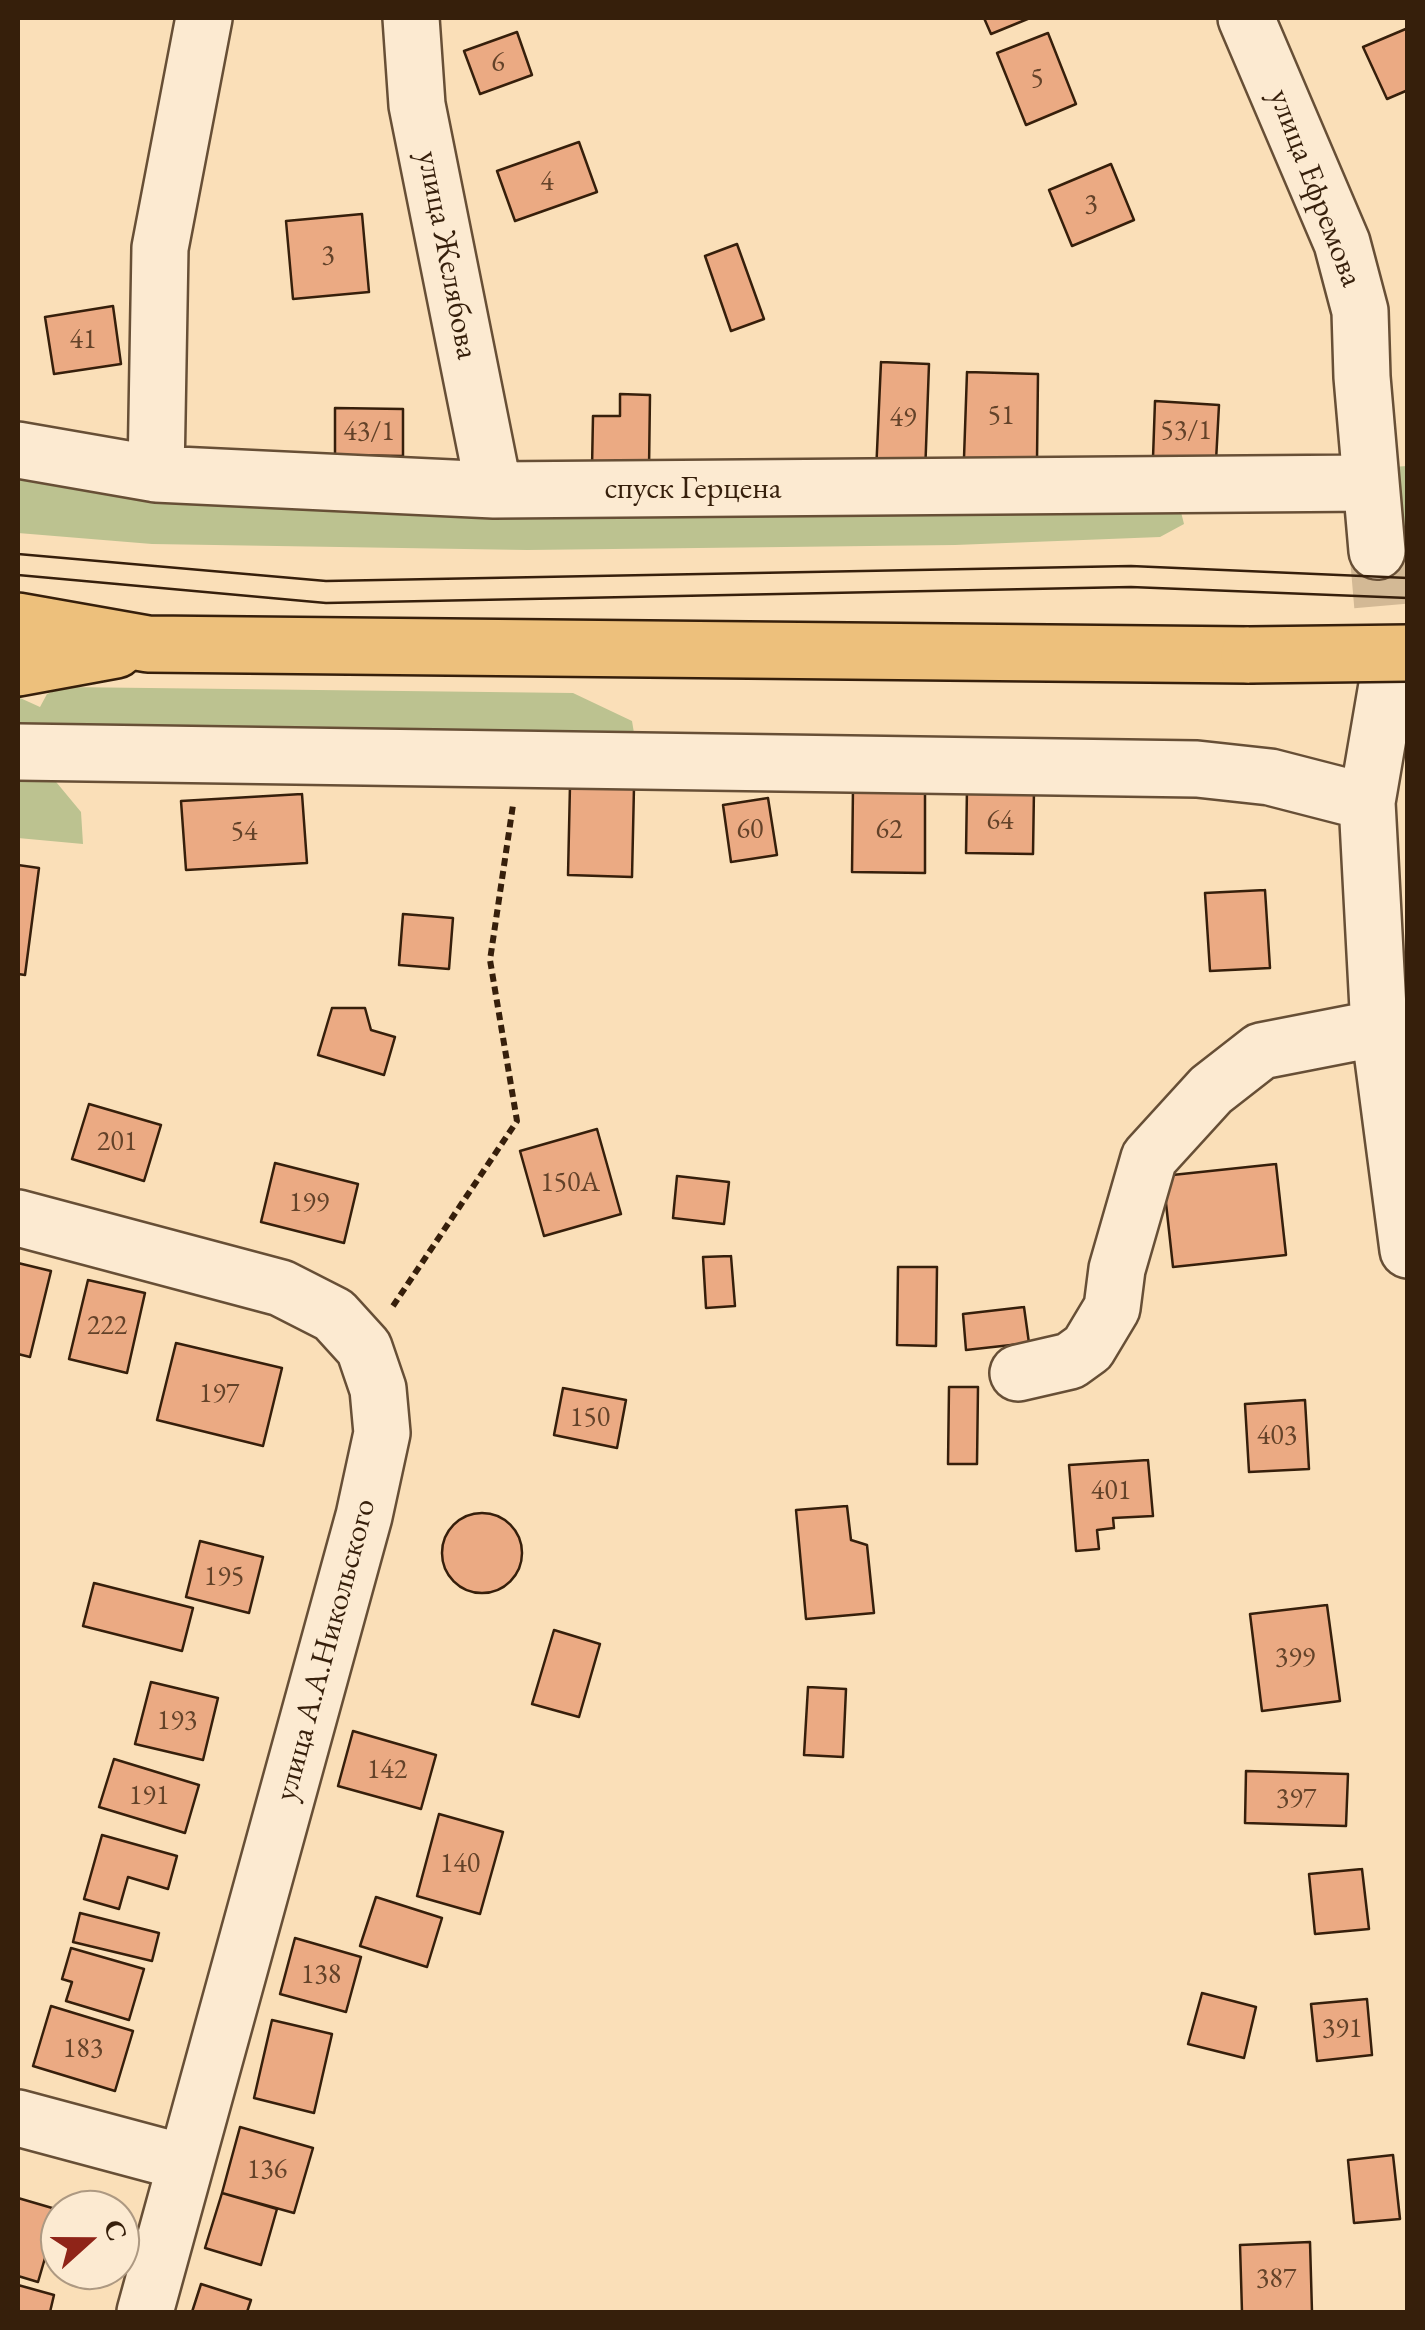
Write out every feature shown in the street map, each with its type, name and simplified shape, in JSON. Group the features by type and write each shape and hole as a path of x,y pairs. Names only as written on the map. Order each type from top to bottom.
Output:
{"main road":[{"path":"18,621 148,644 1250,654 1398,666"},
{"path":"18,668 148,644"}],"street":[{"path":"156,474 160,248 204,18"},
{"name":"улица Желябова","path":"410,18 417,105 494,490"},
{"name":"улица Ефремова","path":"1246,18 1342,243 1360,312 1385,371 1370,483 1377,551"},
{"name":"спуск Герцена","path":"18,450 156,474 494,490 1370,483"},
{"path":"1398,666 1368,802 1408,1250"},
{"path":"18,752 1197,769 1270,777 1368,802"},
{"path":"1018,1373 1070,1361 1088,1348 1112,1308 1117,1269 1150,1158 1211,1090 1261,1051 1388,1004"},
{"name":"улица А.А.Никольского","path":"18,1218 281,1288 334,1316 364,1348 378,1389 382,1433 364,1516 145,2312"},
{"path":"18,2118 186,2163"}],"path":[{"path":"364,1348 517,1121 490,960 519,759"}],"green space":[{"path":"1407,466 1407,541 1402,541 1393,467"},
{"path":"18,479 174,499 1180,508 1184,524 1160,537 955,545 527,550 152,544 18,533"},
{"path":"64,687 573,693 632,721 635,739 18,741 18,697 40,707 47,694"},
{"path":"52,777 81,812 83,844 18,838 18,778"}],"building":[{"path":"984,18 1030,18 991,34"},
{"path":"1408,28 1408,90 1387,99 1363,47"},
{"path":"517,32 532,75 480,94 464,51"},
{"path":"1048,33 1076,104 1026,125 997,53"},
{"path":"579,142 597,192 515,221 497,171"},
{"path":"1111,164 1134,220 1072,246 1049,190"},
{"path":"362,214 369,292 293,299 286,221"},
{"path":"737,244 764,319 731,331 705,256"},
{"path":"113,306 121,364 54,374 45,317"},
{"path":"881,362 929,364 925,475 876,473"},
{"path":"967,372 1038,374 1037,460 964,458"},
{"path":"620,394 650,395 649,469 592,468 593,416 620,416"},
{"path":"1155,401 1219,405 1216,461 1153,458"},
{"path":"335,408 403,409 403,456 335,455"},
{"path":"570,785 634,787 632,877 568,875"},
{"path":"853,787 925,788 925,873 852,872"},
{"path":"967,787 1034,789 1033,854 966,853"},
{"path":"302,794 307,863 186,870 181,801"},
{"path":"768,798 777,855 731,862 723,805"},
{"path":"18,865 39,868 25,975 18,974"},
{"path":"1265,890 1270,968 1210,971 1205,893"},
{"path":"403,914 453,918 449,969 399,965"},
{"path":"332,1008 365,1008 371,1030 395,1037 384,1075 318,1055"},
{"path":"89,1104 161,1125 144,1181 72,1159"},
{"path":"597,1129 621,1214 544,1236 520,1151"},
{"path":"275,1163 358,1184 344,1243 261,1222"},
{"path":"1276,1164 1286,1255 1173,1267 1163,1176"},
{"path":"677,1176 729,1182 724,1224 673,1218"},
{"path":"731,1256 735,1306 706,1308 703,1257"},
{"path":"18,1263 51,1271 30,1357 18,1354"},
{"path":"898,1267 937,1267 936,1346 897,1345"},
{"path":"88,1280 145,1293 127,1373 69,1359"},
{"path":"1024,1307 1029,1343 966,1350 963,1314"},
{"path":"176,1343 282,1368 263,1446 157,1420"},
{"path":"949,1387 978,1387 977,1464 948,1464"},
{"path":"563,1388 626,1400 617,1448 554,1435"},
{"path":"1305,1400 1309,1469 1249,1472 1245,1404"},
{"path":"1148,1460 1153,1516 1113,1518 1114,1528 1097,1530 1099,1549 1076,1551 1069,1465"},
{"path":"847,1506 851,1540 867,1545 874,1613 806,1619 796,1510"},
{"path":"482,1513 497,1516 510,1525 519,1538 519,1568 510,1581 497,1590 482,1593 467,1590 454,1581 445,1568 442,1553 445,1538 454,1525 467,1516"},
{"path":"200,1541 263,1557 249,1613 186,1597"},
{"path":"94,1583 193,1608 182,1651 83,1626"},
{"path":"1327,1605 1340,1701 1262,1711 1250,1614"},
{"path":"554,1630 600,1644 579,1717 532,1704"},
{"path":"151,1682 218,1698 203,1760 135,1744"},
{"path":"808,1687 846,1689 843,1757 804,1755"},
{"path":"353,1731 436,1755 421,1809 338,1786"},
{"path":"114,1759 199,1785 185,1833 99,1807"},
{"path":"1246,1771 1348,1774 1346,1826 1245,1823"},
{"path":"439,1814 503,1832 480,1914 417,1896"},
{"path":"102,1835 177,1856 168,1889 128,1877 119,1909 84,1899"},
{"path":"1362,1869 1369,1929 1315,1934 1309,1874"},
{"path":"376,1897 442,1918 427,1967 360,1946"},
{"path":"80,1913 159,1933 152,1961 73,1942"},
{"path":"295,1938 361,1957 346,2012 280,1994"},
{"path":"71,1948 144,1969 129,2020 66,2001 72,1982 62,1979"},
{"path":"1202,1993 1256,2007 1244,2058 1188,2044"},
{"path":"1367,1999 1372,2055 1317,2061 1311,2004"},
{"path":"51,2006 133,2031 115,2091 33,2066"},
{"path":"272,2020 332,2034 314,2113 254,2098"},
{"path":"240,2127 313,2148 294,2213 222,2193"},
{"path":"1393,2155 1400,2219 1354,2223 1348,2160"},
{"path":"222,2193 277,2209 261,2265 205,2248"},
{"path":"18,2198 40,2204 40,2275 38,2282 18,2276"},
{"path":"1310,2242 1312,2312 1242,2312 1240,2245"},
{"path":"201,2284 251,2300 247,2312 192,2312"},
{"path":"18,2285 54,2295 50,2312 18,2312"}],"tunnel":[{"path":"1377,551 1388,679"}],"tram line":[{"path":"18,554 326,581 1131,566 1408,578"},
{"path":"18,575 326,603 1131,587 1408,598"}]}
